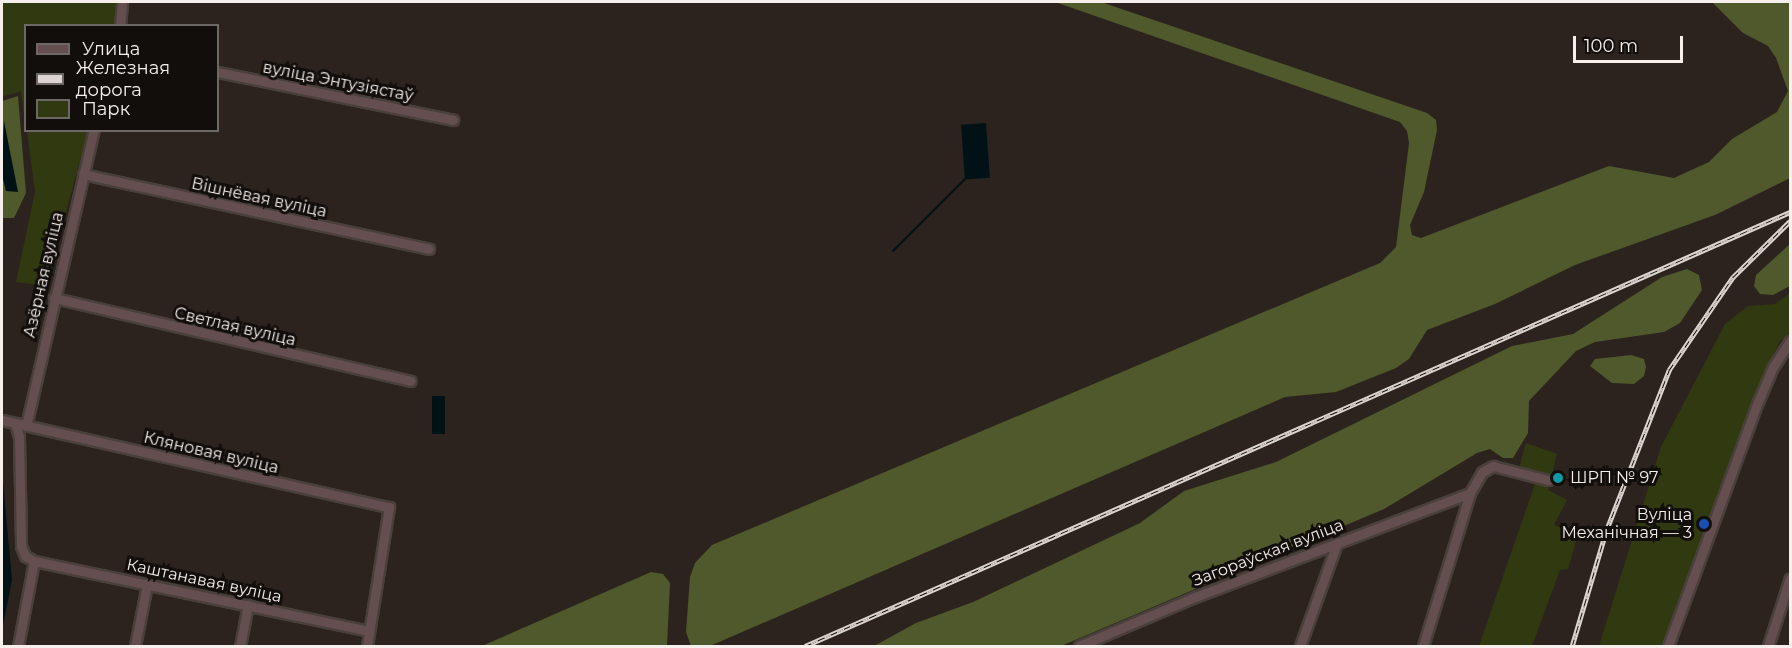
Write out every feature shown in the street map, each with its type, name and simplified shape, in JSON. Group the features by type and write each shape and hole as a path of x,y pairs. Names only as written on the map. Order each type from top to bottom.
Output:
{"street":[{"path":"120,24 122,2"},
{"name":"вуліца Энтузіястаў","path":"219,72 453,120"},
{"name":"Азёрная вуліца","path":"26,426 93,132"},
{"name":"Вішнёвая вуліца","path":"82,174 429,249"},
{"name":"Светлая вуліца","path":"54,298 410,381"},
{"path":"1668,646 1758,402 1773,367 1791,341"},
{"name":"Кляновая вуліца","path":"2,420 389,507 369,631"},
{"path":"15,423 19,436 21,546 25,556 34,561 18,646"},
{"path":"1423,646 1470,493 1482,472 1493,466 1548,480"},
{"name":"Загораўская вуліца","path":"1079,646 1337,543 1470,493"},
{"path":"1300,646 1337,543"},
{"name":"Каштанавая вуліца","path":"34,561 369,631"},
{"path":"1768,646 1791,578"},
{"path":"135,646 147,585"},
{"path":"240,646 248,605"},
{"path":"367,646 369,631"}],"green space":[{"path":"2,2 122,2 116,24 24,24 24,114 21,91 2,97"},
{"path":"1055,2 1101,2 1427,113 1436,120 1437,130 1424,192 1410,225 1412,235 1421,238 1609,166 1674,178 1709,162 1732,139 1777,112 1788,91 1776,58 1768,46 1743,33 1712,2 1787,2 1790,3 1790,178 1715,215 1575,265 1495,304 1427,330 1409,359 1396,368 1336,392 1285,397 710,646 691,646 686,632 690,577 695,563 712,545 1380,263 1396,247 1409,143 1407,131 1400,122"},
{"path":"18,96 26,193 14,218 2,218 2,174 6,191 2,101"},
{"path":"27,132 88,132 46,286 16,282 35,192"},
{"path":"1790,244 1790,286 1773,295 1760,294 1754,286 1756,275"},
{"path":"1687,269 1699,275 1702,290 1680,323 1664,332 1595,342 1576,351 1529,401 1528,433 1513,458 1503,458 1490,449 1477,453 1384,509 1061,646 874,646 916,623 973,602 1140,523 1184,491 1276,462 1512,346 1573,334 1662,277"},
{"path":"1790,293 1790,334 1780,341 1761,379 1664,646 1599,646 1661,447 1725,324 1748,306 1775,304"},
{"path":"1631,355 1644,359 1646,367 1644,376 1634,384 1612,383 1590,366 1595,359"},
{"path":"1526,443 1557,454 1548,490 1567,500 1554,525 1578,534 1568,569 1560,570 1532,646 1479,646 1535,484 1516,479"},
{"path":"651,572 663,574 670,583 667,646 482,646"}],"shaded area":[{"path":"4,121 18,192 6,191 2,174"},
{"path":"986,123 990,178 965,180 961,125"},
{"path":"432,396 445,396 445,434 432,434"},
{"path":"2,470 12,580 2,630"}],"waterway":[{"path":"893,251 966,178"}],"railway":[{"path":"805,646 1790,212"},
{"path":"1572,646 1606,531 1669,370 1733,277 1790,221"}],"place":[{"name":"ШРП № 97","path":"1558,478"},
{"name":"Вуліца Механічная — 3","path":"1704,524"}]}
